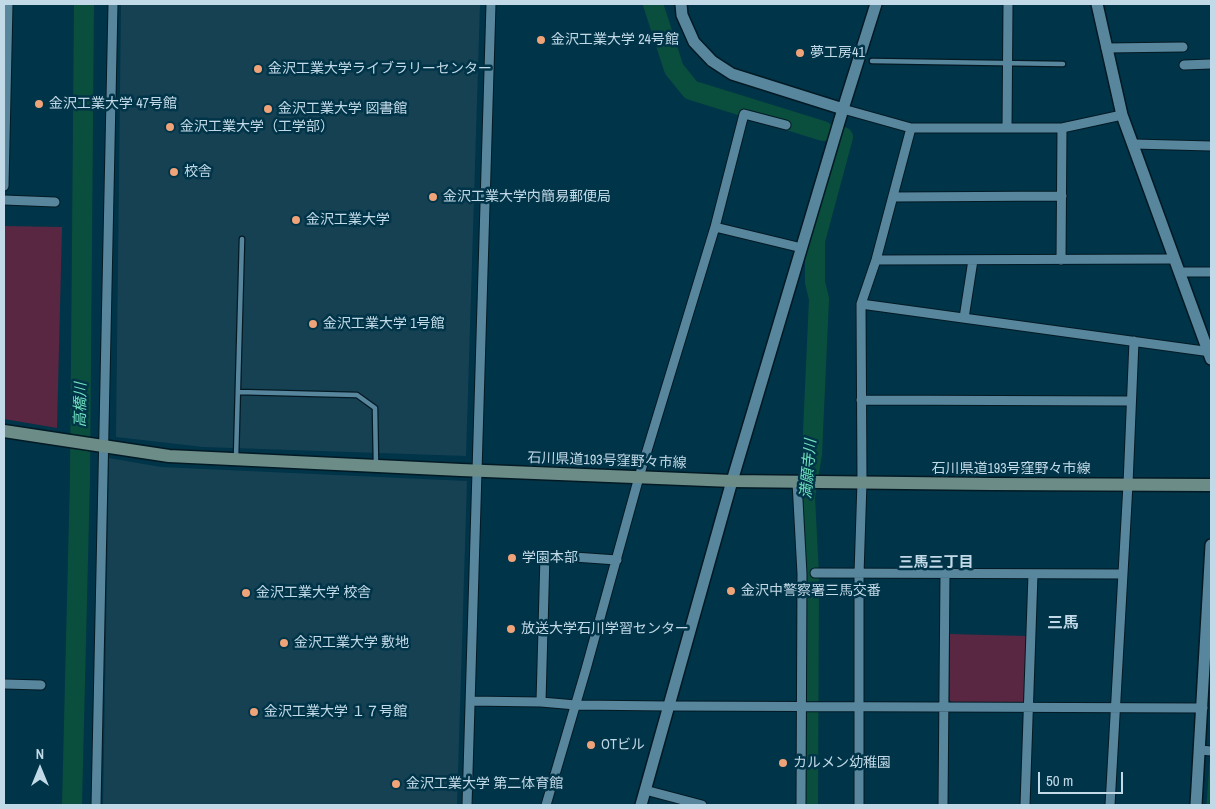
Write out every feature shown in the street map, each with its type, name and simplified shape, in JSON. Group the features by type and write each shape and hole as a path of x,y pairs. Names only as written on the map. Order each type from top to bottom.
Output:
{"main road":[{"name":"石川県道193号窪野々市線","path":"4,431 169,456 478,471 732,481 1211,484"}],"street":[{"path":"4,186 8,4"},
{"path":"96,805 114,4"},
{"path":"467,805 491,4"},
{"path":"681,4 682,15 694,42 712,61 732,74 910,128 1062,128 1122,115"},
{"path":"640,805 732,481 876,4"},
{"path":"1007,128 1008,4"},
{"path":"860,304 1210,354 1122,115 1097,4"},
{"path":"1106,48 1183,48"},
{"path":"1184,65 1211,64"},
{"path":"546,805 576,705 639,477 714,227 744,114 786,125"},
{"path":"860,805 862,482 860,304 876,260 910,128"},
{"path":"1061,260 1062,128"},
{"path":"1133,146 1211,147"},
{"path":"893,197 1062,196"},
{"path":"4,200 55,202"},
{"path":"714,227 802,248"},
{"path":"876,260 1174,259"},
{"path":"964,318 973,260"},
{"path":"1179,272 1211,272"},
{"path":"1110,805 1134,342"},
{"path":"861,400 1131,401"},
{"path":"801,805 806,707 802,574 803,482"},
{"path":"1196,805 1206,751 1202,708 1208,657 1211,545"},
{"path":"541,702 545,555 617,560"},
{"path":"815,573 1122,574"},
{"path":"942,805 945,574"},
{"path":"1026,805 1033,574"},
{"path":"4,684 41,685"},
{"path":"470,701 668,706 1202,708"},
{"path":"645,790 702,805"}],"lane":[{"path":"872,61 1063,64"},
{"path":"236,459 242,239"},
{"path":"238,392 357,395 374,408 376,466"}],"shaded area":[{"name":"金沢工業大学","path":"121,4 480,4 466,456 203,447 116,437"},
{"path":"4,226 62,227 57,428 4,419"},
{"name":"金沢工業大学 敷地","path":"109,458 161,467 467,481 457,805 103,805"},
{"path":"950,634 1026,636 1026,706 956,703 950,701"}],"waterway":[{"name":"高橋川","path":"72,805 80,477 84,4"},
{"name":"満願寺川","path":"653,4 674,69 691,90 823,131"},
{"name":"満願寺川","path":"808,805 809,575 805,497 812,454 819,299 815,282 815,241 843,137"},
{"path":"1208,805 1211,763"}],"place":[{"name":"金沢工業大学 24号館","path":"541,40"},
{"name":"夢工房41","path":"800,53"},
{"name":"金沢工業大学ライブラリーセンター","path":"258,69"},
{"name":"金沢工業大学 47号館","path":"39,104"},
{"name":"金沢工業大学 図書館","path":"268,109"},
{"name":"金沢工業大学（工学部）","path":"170,127"},
{"name":"校舎","path":"174,172"},
{"name":"金沢工業大学内簡易郵便局","path":"433,197"},
{"name":"金沢工業大学","path":"296,220"},
{"name":"金沢工業大学 1号館","path":"313,324"},
{"name":"学園本部","path":"512,558"},
{"name":"金沢中警察署三馬交番","path":"731,591"},
{"name":"金沢工業大学 校舎","path":"246,593"},
{"name":"放送大学石川学習センター","path":"511,629"},
{"name":"金沢工業大学 敷地","path":"284,643"},
{"name":"金沢工業大学 １７号館","path":"254,712"},
{"name":"OTビル","path":"591,745"},
{"name":"カルメン幼稚園","path":"783,763"},
{"name":"金沢工業大学 第二体育館","path":"396,784"}],"district":[{"name":"三馬三丁目","path":"936,563"},
{"name":"三馬","path":"1063,624"}]}
